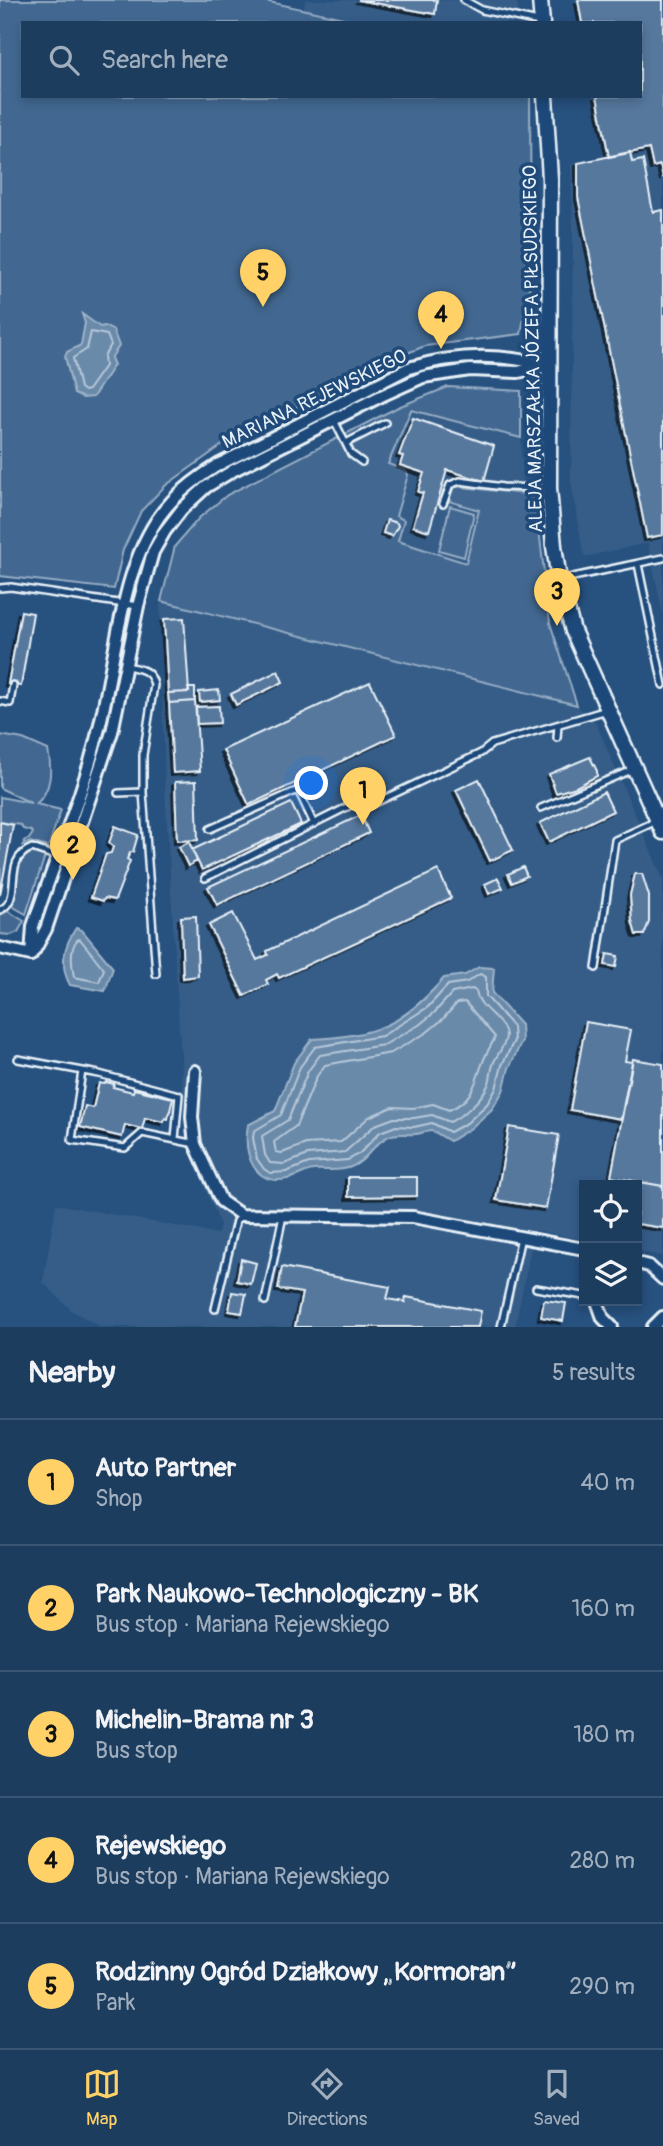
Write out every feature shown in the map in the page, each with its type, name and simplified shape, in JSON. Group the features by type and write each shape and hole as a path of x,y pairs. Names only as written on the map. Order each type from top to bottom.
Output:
{"street":[{"path":"540,0 542,21"},
{"name":"ALEJA MARSZAŁKA JÓZEFA PIŁSUDSKIEGO","path":"545,98 550,179 549,488 559,580 573,631 634,769 661,822"},
{"name":"MARIANA REJEWSKIEGO","path":"31,955 33,926 99,729 136,560 156,521 172,501 218,465 392,376 428,362 455,357 519,357 548,366"},
{"name":"MARIANA REJEWSKIEGO","path":"31,955 46,929 112,732 138,606 153,552 182,509 206,487 234,470 423,377 470,370 518,372 548,366"},
{"path":"0,948 31,955"},
{"path":"195,1071 192,1117 195,1143 221,1201 241,1215 413,1217 579,1248"},
{"path":"642,1264 649,1266 663,1279"},
{"path":"599,1306 603,1318 612,1327"}],"lane":[{"path":"464,0 482,10 534,21"},
{"path":"334,420 351,454 362,462"},
{"path":"346,443 385,423"},
{"path":"443,504 450,485 460,481 503,487 549,488"},
{"path":"559,580 663,558"},
{"path":"638,564 663,685"},
{"path":"0,588 11,587 138,606"},
{"path":"127,666 145,670 152,676 154,685 144,745 143,792 156,974"},
{"path":"0,701 10,703 13,685"},
{"path":"205,878 371,795 375,803 481,753 492,744 607,710"},
{"path":"557,738 558,725"},
{"path":"486,737 492,744"},
{"path":"541,808 634,769"},
{"path":"211,829 298,790 314,824"},
{"path":"118,793 143,792"},
{"path":"596,968 615,840 650,824 661,822"},
{"path":"0,910 6,908 10,901 16,859 22,852 32,848 69,861"},
{"path":"18,1059 179,1094 175,1139"},
{"path":"82,1071 72,1140 125,1148 142,1133 195,1143"},
{"path":"215,1309 236,1221 241,1215"},
{"path":"265,1301 283,1216"},
{"path":"501,1327 521,1237"},
{"path":"536,1287 579,1295"}],"shaded area":[{"path":"0,0 260,0 357,21 21,21 21,98 530,98 531,279 521,334 425,346 372,367 321,396 239,433 165,486 141,511 123,550 114,589 0,576"},
{"path":"305,0 516,0 521,21 356,21 304,10"},
{"path":"574,0 663,0 663,615 648,543 584,557 571,482 571,164 604,157 592,98 642,98 642,21 578,21"},
{"path":"448,387 521,391 521,438 411,410 388,464 405,470 408,475 396,516 404,520 398,541 466,563 479,510 449,501 453,486 535,495 550,623 577,705 161,601 175,546 199,518 227,495 398,407"},
{"path":"411,410 521,438 523,493 453,487 479,510 466,563 398,542 396,517 408,475 388,464"},
{"path":"450,506 474,513 464,557 439,550"},
{"path":"160,601 576,705 596,723 663,879 663,1256 642,1252 642,1180 579,1180 579,1239 535,1230 515,1327 101,1327 72,1311 43,1282 56,1204 218,1234 220,1224 186,1142 165,791"},
{"path":"0,735 23,739 48,750 50,779 36,804 61,810 48,847 30,842 23,845 33,833 31,831 23,829 21,825 0,822 0,797 31,803 0,788"},
{"path":"30,852 45,856 26,914 12,906 19,861"},
{"path":"8,911 24,921 18,932 11,935 0,934 0,915"}],"water":[{"path":"82,314 100,327 113,330 119,346 111,358 114,365 93,397 83,398 74,394 65,356 67,352 81,345 85,323"},
{"path":"76,928 82,930 113,968 105,991 70,985 64,956 68,941"},
{"path":"479,967 494,968 492,993 521,1025 522,1041 509,1068 503,1091 492,1109 471,1128 450,1141 431,1130 389,1136 361,1161 346,1169 313,1170 275,1180 258,1172 249,1156 248,1125 275,1111 294,1063 312,1039 354,1035 386,1025 414,1008 444,978 465,975"}],"building":[{"path":"358,0 437,0 435,14"},
{"path":"578,0 663,0 663,178 660,165 653,167 649,149 609,157 597,98 642,98 642,21 582,21"},
{"path":"630,152 632,162 643,160 653,212 663,210 663,535 647,538 578,197 578,163"},
{"path":"413,418 494,446 484,481 447,470 429,531 413,526 423,493 418,492 424,473 400,465 403,456 399,455"},
{"path":"387,520 397,523 398,526 392,536 383,533"},
{"path":"21,611 33,613 21,686 8,684"},
{"path":"184,618 189,692 168,693 164,619"},
{"path":"278,671 283,682 236,705 231,694"},
{"path":"370,682 396,735 249,805 223,750"},
{"path":"188,688 195,688 195,701 169,703 168,693 189,692"},
{"path":"219,690 220,700 200,702 199,692"},
{"path":"195,701 200,771 173,773 169,703"},
{"path":"219,706 220,723 197,724 196,707"},
{"path":"590,757 597,776 576,787 556,793 549,774"},
{"path":"479,779 513,850 490,861 456,790"},
{"path":"196,781 198,840 177,841 175,782"},
{"path":"604,792 613,811 549,842 540,823"},
{"path":"291,803 301,824 202,870 192,850"},
{"path":"361,815 369,833 217,905 208,887"},
{"path":"0,822 13,825 0,895"},
{"path":"115,826 138,835 133,852 127,859 130,861 115,900 105,898 103,901 91,897 106,854 111,853 113,847 109,843"},
{"path":"189,842 197,861 188,866 179,847"},
{"path":"523,867 527,876 512,883 508,874"},
{"path":"438,870 451,898 279,978 277,974 266,980 268,984 244,996 209,925 233,913 257,960 268,955 267,951"},
{"path":"635,874 642,874 649,896 649,922 644,935 636,935 632,921 630,895"},
{"path":"498,878 503,888 489,894 485,884"},
{"path":"196,916 198,976 183,978 181,917"},
{"path":"607,954 618,956 616,967 605,965"},
{"path":"586,1022 631,1030 625,1061 632,1062 621,1119 570,1110"},
{"path":"633,1059 663,1064 663,1186 642,1182 642,1180 611,1177"},
{"path":"99,1083 114,1084 113,1087 133,1092 134,1089 173,1098 168,1119 165,1118 164,1122 145,1118 142,1129 125,1125 122,1137 80,1127 85,1106 93,1108"},
{"path":"509,1127 559,1135 546,1208 496,1200"},
{"path":"348,1177 417,1177 417,1196 348,1197"},
{"path":"642,1182 663,1186 663,1228 642,1225"},
{"path":"241,1259 256,1263 251,1284 237,1281"},
{"path":"282,1267 390,1287 387,1299 405,1302 406,1297 481,1311 478,1327 295,1327 302,1293 278,1289"},
{"path":"232,1292 246,1294 242,1313 229,1311"},
{"path":"544,1300 566,1303 563,1321 541,1317"}],"place":[{"name":"Rodzinny Ogród Działkowy „Kormoran”","path":"263,307"},
{"name":"Rejewskiego","path":"441,349"},
{"name":"Michelin-Brama nr 3","path":"557,626"},
{"name":"Auto Partner","path":"363,825"},
{"name":"Park Naukowo-Technologiczny - BK","path":"73,880"}]}
